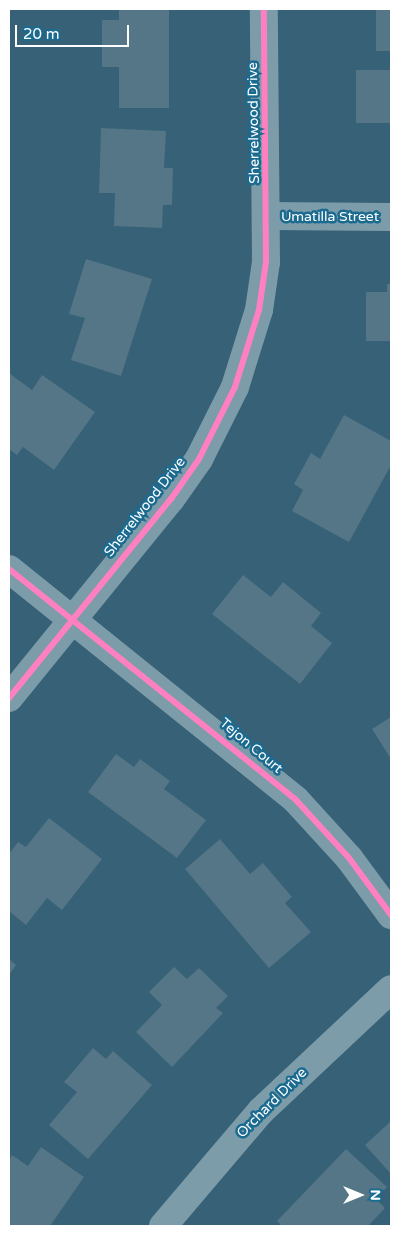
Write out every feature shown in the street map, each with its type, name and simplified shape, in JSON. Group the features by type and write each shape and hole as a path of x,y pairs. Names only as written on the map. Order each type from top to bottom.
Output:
{"street":[{"name":"Sherrelwood Drive","path":"9,698 171,499 222,416 259,310 268,216 264,9"},
{"name":"Umatilla Street","path":"268,216 391,217"},
{"name":"Tejon Court","path":"9,569 296,800 349,858 391,915"},
{"name":"Orchard Drive","path":"163,1226 261,1110 391,989"}],"building":[{"path":"119,9 169,9 169,108 119,108 119,67 102,67 102,20 119,20"},
{"path":"376,9 391,9 391,51 376,51"},
{"path":"356,70 391,70 391,123 356,123"},
{"path":"101,128 166,131 164,168 173,168 172,205 163,205 162,228 114,226 115,193 99,193"},
{"path":"86,259 152,279 121,376 71,360 85,318 69,314"},
{"path":"387,284 391,284 391,341 366,341 366,292 387,292"},
{"path":"9,373 32,390 42,375 95,412 54,470 23,447 17,455 9,449"},
{"path":"344,415 391,441 391,465 349,542 292,511 303,490 294,484 311,453 320,459"},
{"path":"243,575 271,597 283,582 321,613 311,626 332,643 300,684 212,614"},
{"path":"391,717 391,759 372,729"},
{"path":"116,754 134,767 140,759 170,781 164,789 206,820 177,858 88,792"},
{"path":"49,818 102,859 62,910 47,898 26,925 9,911 9,854 18,842 26,847"},
{"path":"220,839 250,874 263,863 292,897 285,903 311,932 269,968 185,869"},
{"path":"9,959 16,965 9,975"},
{"path":"174,967 187,979 199,968 228,996 216,1008 223,1013 172,1067 136,1032 162,1005 149,992"},
{"path":"93,1048 106,1059 113,1051 152,1085 88,1159 49,1125 77,1092 64,1082"},
{"path":"391,1121 391,1174 365,1145"},
{"path":"41,1147 84,1177 50,1226 9,1226 9,1161 12,1155 28,1166"},
{"path":"346,1149 387,1187 376,1199 385,1208 368,1226 282,1226 277,1221"}],"cycle path":[{"path":"9,698 171,499 199,459 235,387 259,310 266,262 264,9"},
{"path":"9,569 296,800 349,858 391,915"}]}
